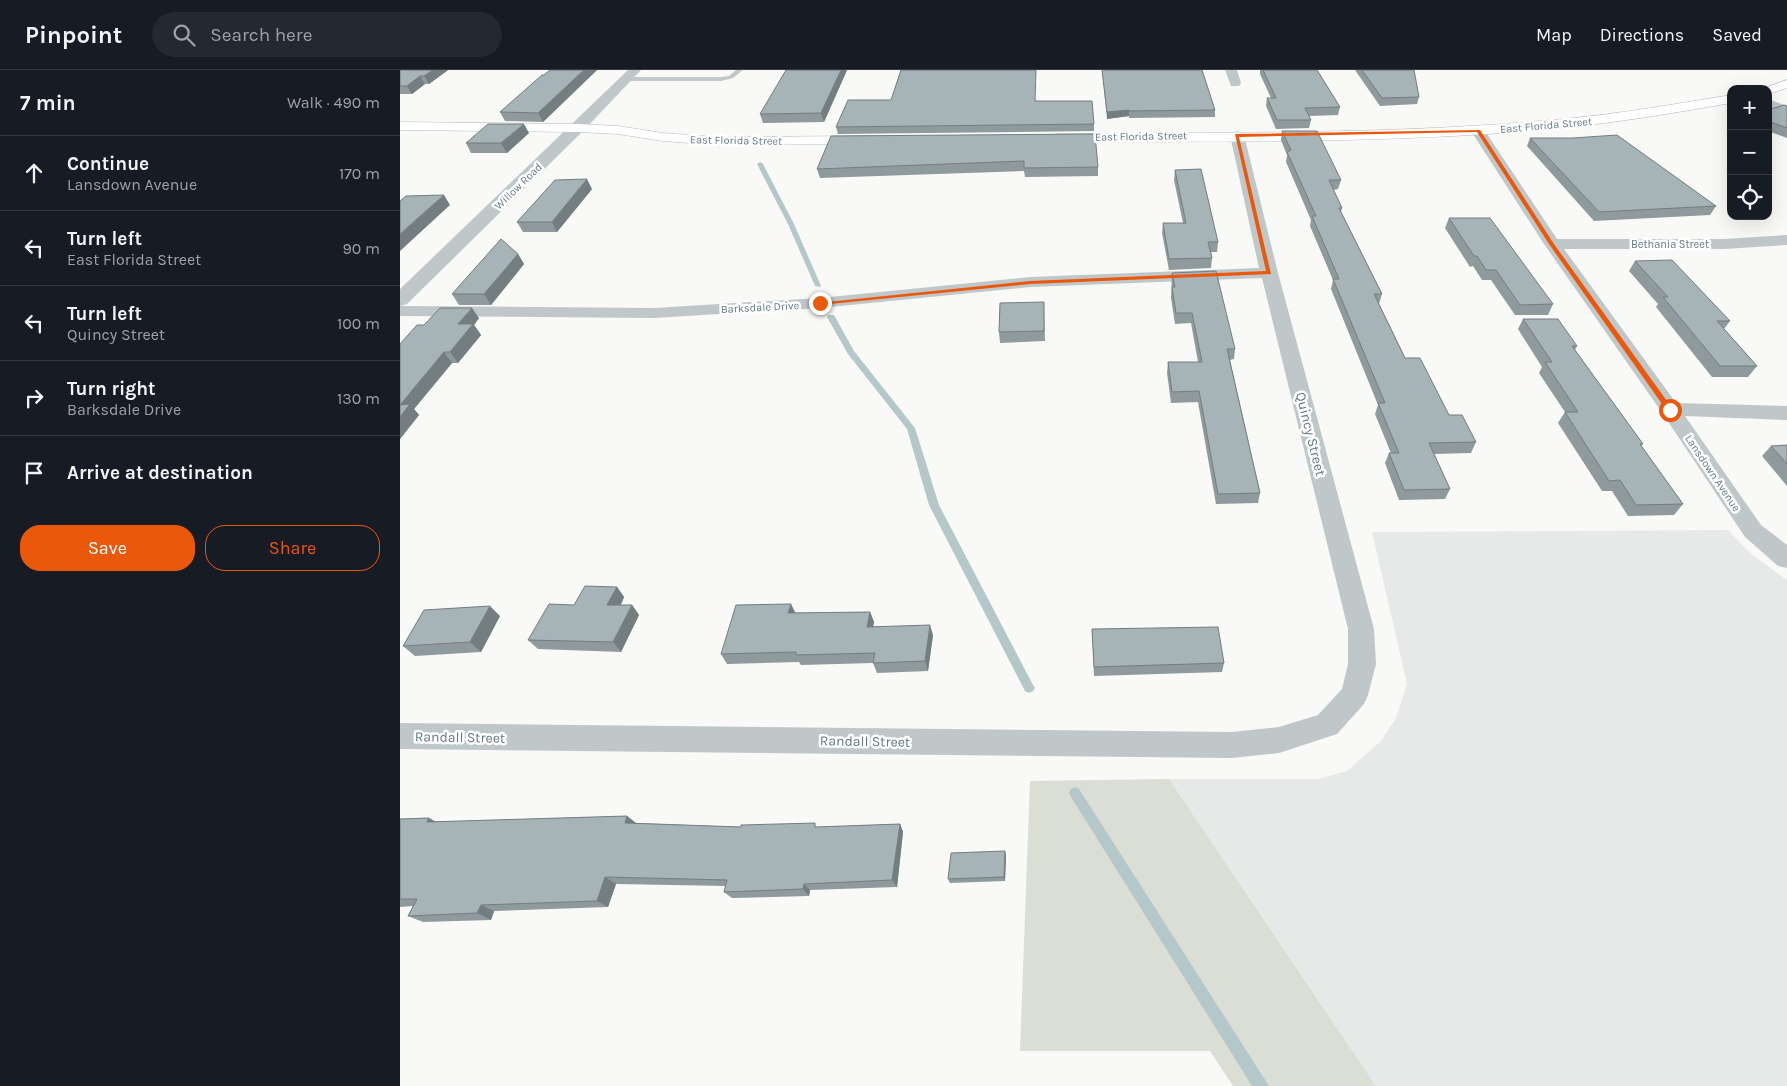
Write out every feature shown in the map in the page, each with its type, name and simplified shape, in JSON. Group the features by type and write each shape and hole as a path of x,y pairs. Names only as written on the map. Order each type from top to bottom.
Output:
{"main road":[{"path":"1772,89 1787,84"},
{"name":"East Florida Street","path":"1042,138 1478,131 1595,122 1727,100"},
{"name":"East Florida Street","path":"400,126 578,128 718,141 883,140"}],"street":[{"path":"1231,70 1235,83"},
{"name":"Willow Road","path":"400,300 578,128 630,75"},
{"path":"1772,104 1787,110"},
{"name":"Lansdown Avenue","path":"1478,131 1552,244 1753,531 1787,559"},
{"name":"Quincy Street","path":"1237,135 1269,273 1360,629 1362,664 1354,695 1327,725"},
{"name":"Bethania Street","path":"1552,244 1724,244 1787,240"},
{"name":"Barksdale Drive","path":"400,311 654,313 820,303 1030,282 1269,273"},
{"path":"1670,410 1787,413"},
{"name":"Randall Street","path":"400,736 1232,745 1279,740 1327,725"}],"lane":[{"path":"630,75 721,79 731,78 740,70"}],"shaded area":[{"path":"1728,530 1750,553 1787,580 1787,1086 1376,1086 1169,779 1318,779 1347,771 1381,741 1396,718 1407,684 1372,532"},
{"path":"1169,779 1376,1086 1233,1086 1210,1051 1020,1051 1030,781"}],"building":[{"path":"400,70 433,70 424,76 420,76 407,86 400,86"},
{"path":"550,70 584,70 538,113 500,112 542,75"},
{"path":"786,70 841,70 821,113 760,114"},
{"path":"901,70 1036,70 1035,101 1092,101 1094,124 836,127 848,100 891,100"},
{"path":"1102,70 1202,70 1215,110 1129,110 1107,112"},
{"path":"1263,70 1317,70 1340,107 1305,108 1311,120 1277,120 1267,98 1276,98"},
{"path":"1362,70 1414,70 1419,97 1382,98"},
{"path":"1784,105 1787,106 1787,128 1772,122 1772,109"},
{"path":"488,124 524,124 501,143 466,143"},
{"path":"1282,131 1317,131 1341,180 1329,180 1342,208 1339,208 1382,294 1374,294 1405,358 1420,358 1449,415 1462,415 1476,442 1429,443 1450,489 1404,490 1389,453 1399,453 1378,403 1385,403 1333,279 1339,279 1312,216 1316,216 1287,152 1291,150"},
{"path":"1095,134 1098,167 1024,168 1024,161 817,169 831,136"},
{"path":"1617,135 1716,206 1599,212 1530,138"},
{"path":"1201,169 1218,242 1208,242 1212,258 1169,259 1163,223 1186,223 1175,170"},
{"path":"587,179 552,222 517,222 555,180"},
{"path":"444,195 400,234 400,201 406,196"},
{"path":"1449,218 1490,218 1553,304 1520,305 1496,270 1486,270 1477,256 1474,256"},
{"path":"501,239 518,254 484,294 452,294"},
{"path":"1672,260 1730,321 1717,321 1757,366 1720,366 1663,297 1668,297 1635,261"},
{"path":"1216,271 1235,349 1227,349 1260,493 1218,494 1199,391 1172,392 1168,362 1202,362 1192,313 1176,313 1172,287 1175,287 1172,273"},
{"path":"1044,302 1044,331 999,332 1000,303"},
{"path":"440,308 472,308 458,324 473,324 450,352 444,352 400,405 400,344 417,325 424,325"},
{"path":"1523,319 1558,319 1577,346 1572,346 1643,444 1640,444 1683,504 1636,505 1620,480 1609,481 1565,412 1578,412 1545,362 1552,362"},
{"path":"410,404 400,417 400,405"},
{"path":"1787,445 1787,464 1771,446"},
{"path":"585,586 617,587 607,605 632,605 613,642 528,640 549,604 574,605"},
{"path":"791,604 788,613 870,612 867,627 930,625 925,661 873,663 875,653 796,655 796,652 721,654 736,605"},
{"path":"490,606 470,642 403,646 424,610"},
{"path":"1218,627 1224,663 1094,667 1092,629"},
{"path":"627,816 625,823 741,827 741,825 815,823 815,827 900,824 892,880 804,884 803,889 724,892 727,880 605,877 597,901 481,905 477,913 408,916 417,899 400,899 400,819 429,818 427,822"},
{"path":"1005,851 1004,877 948,879 951,853"}],"waterway":[{"path":"760,164 791,224 818,286"},
{"path":"831,317 851,352 911,428 934,505 1029,688"},
{"path":"1075,793 1261,1086"}],"route":[{"path":"820,303 1030,282 1269,273 1237,135 1413,134 1478,131 1552,244 1670,410"}]}
